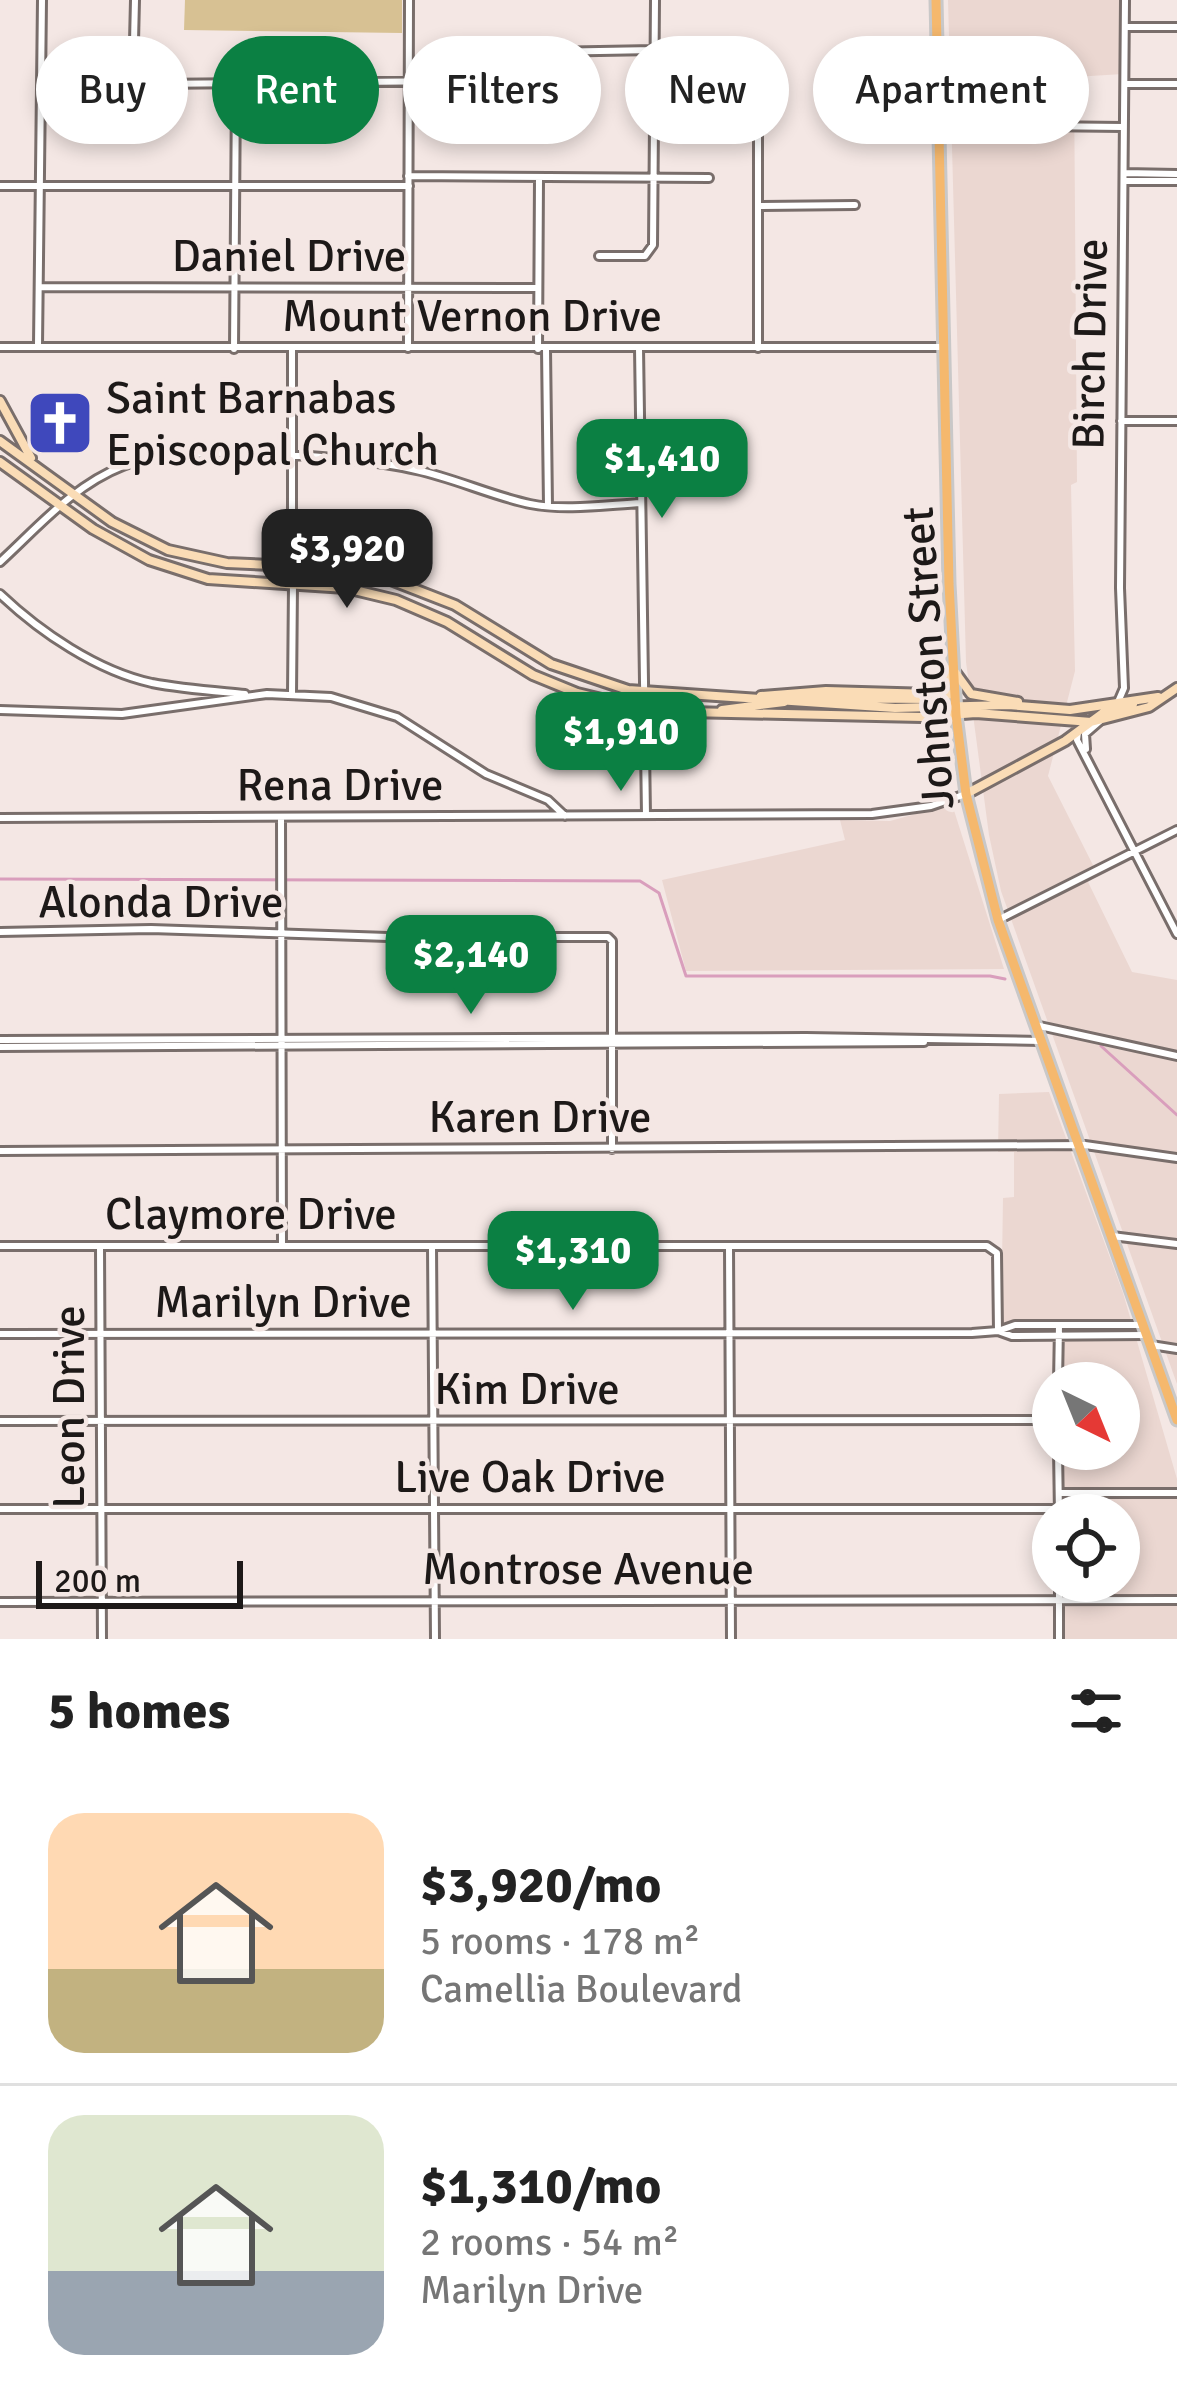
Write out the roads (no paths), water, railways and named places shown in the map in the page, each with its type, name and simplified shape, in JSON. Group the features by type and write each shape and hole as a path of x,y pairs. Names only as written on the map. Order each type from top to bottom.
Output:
{"main road":[{"name":"Johnston Street","path":"936,0 937,36"},
{"name":"Johnston Street","path":"938,144 952,665 966,794 998,920 1177,1420"},
{"path":"0,401 34,465"},
{"path":"0,441 129,532 187,556 351,570 417,587 551,664 608,685 644,693 1096,721"},
{"path":"0,462 126,550 184,573 245,583 346,589 396,600 447,622 533,675 596,698 644,708 956,711 1028,706 1070,710 1160,697"},
{"path":"750,698 822,691 932,694 944,685 952,665"},
{"path":"952,665 970,694 1028,706"},
{"path":"966,794 1096,721 1149,706 1177,688"},
{"path":"715,712 773,707 813,696 934,699 954,693"},
{"path":"1096,721 1103,713 1139,700"}],"street":[{"path":"41,36 42,0"},
{"path":"134,36 135,0"},
{"path":"409,0 409,36"},
{"path":"654,36 655,0"},
{"name":"Birch Drive","path":"1124,688 1120,616 1125,0"},
{"path":"1125,27 1177,27"},
{"path":"1125,84 1177,84"},
{"path":"1089,127 1124,127"},
{"path":"38,345 40,144"},
{"path":"234,349 235,144"},
{"path":"407,348 409,144"},
{"path":"599,256 645,256 652,250 654,144"},
{"path":"758,144 758,348"},
{"path":"409,176 709,178"},
{"path":"539,177 538,288 548,506"},
{"path":"1124,177 1177,177"},
{"path":"0,186 409,186"},
{"path":"758,206 855,206"},
{"name":"Daniel Drive","path":"39,287 538,288"},
{"name":"Mount Vernon Drive","path":"0,346 943,347"},
{"path":"292,348 292,565"},
{"path":"639,348 646,815"},
{"path":"1121,421 1177,421"},
{"path":"0,562 73,495 108,473 145,460 294,455 392,464 548,506 641,503"},
{"path":"292,694 293,585"},
{"path":"0,594 44,630 127,675 178,687 260,695"},
{"path":"1115,705 1124,688 1139,700"},
{"path":"0,710 122,714 260,695 331,697 384,711 486,774 556,805 565,816"},
{"path":"1086,752 1085,734 1096,721"},
{"path":"1078,731 1077,740 1177,934"},
{"name":"Rena Drive","path":"0,818 872,814 931,806 966,794"},
{"path":"281,817 282,1246"},
{"path":"998,920 1177,830"},
{"name":"Alonda Drive","path":"0,932 151,929 610,938 612,1041"},
{"path":"1035,1025 1177,1056"},
{"path":"612,1041 612,1150"},
{"path":"0,1044 1041,1041"},
{"name":"Karen Drive","path":"0,1151 1079,1146 1177,1158"},
{"path":"1112,1236 1177,1244"},
{"name":"Claymore Drive","path":"0,1246 989,1246 997,1253 998,1331"},
{"name":"Leon Drive","path":"100,1246 102,1639"},
{"path":"432,1246 435,1639"},
{"path":"729,1246 730,1639"},
{"name":"Marilyn Drive","path":"0,1334 998,1331 1015,1325 1059,1325 1148,1335"},
{"path":"1058,1362 1059,1325"},
{"name":"Marilyn Drive","path":"998,1331 1012,1336 1148,1335"},
{"path":"1148,1335 1177,1348"},
{"name":"Kim Drive","path":"0,1420 1032,1420"},
{"path":"1058,1470 1059,1492 1177,1493"},
{"name":"Live Oak Drive","path":"0,1509 1032,1512"},
{"name":"Montrose Avenue","path":"1140,1600 1177,1600"},
{"name":"Montrose Avenue","path":"0,1602 1032,1601"},
{"path":"1059,1602 1059,1639"}],"waterway":[{"path":"0,879 640,881 659,893 686,976 1005,979"},
{"path":"1101,1046 1177,1115"}],"place":[{"name":"Saint Barnabas Episcopal Church","path":"60,423"}]}
